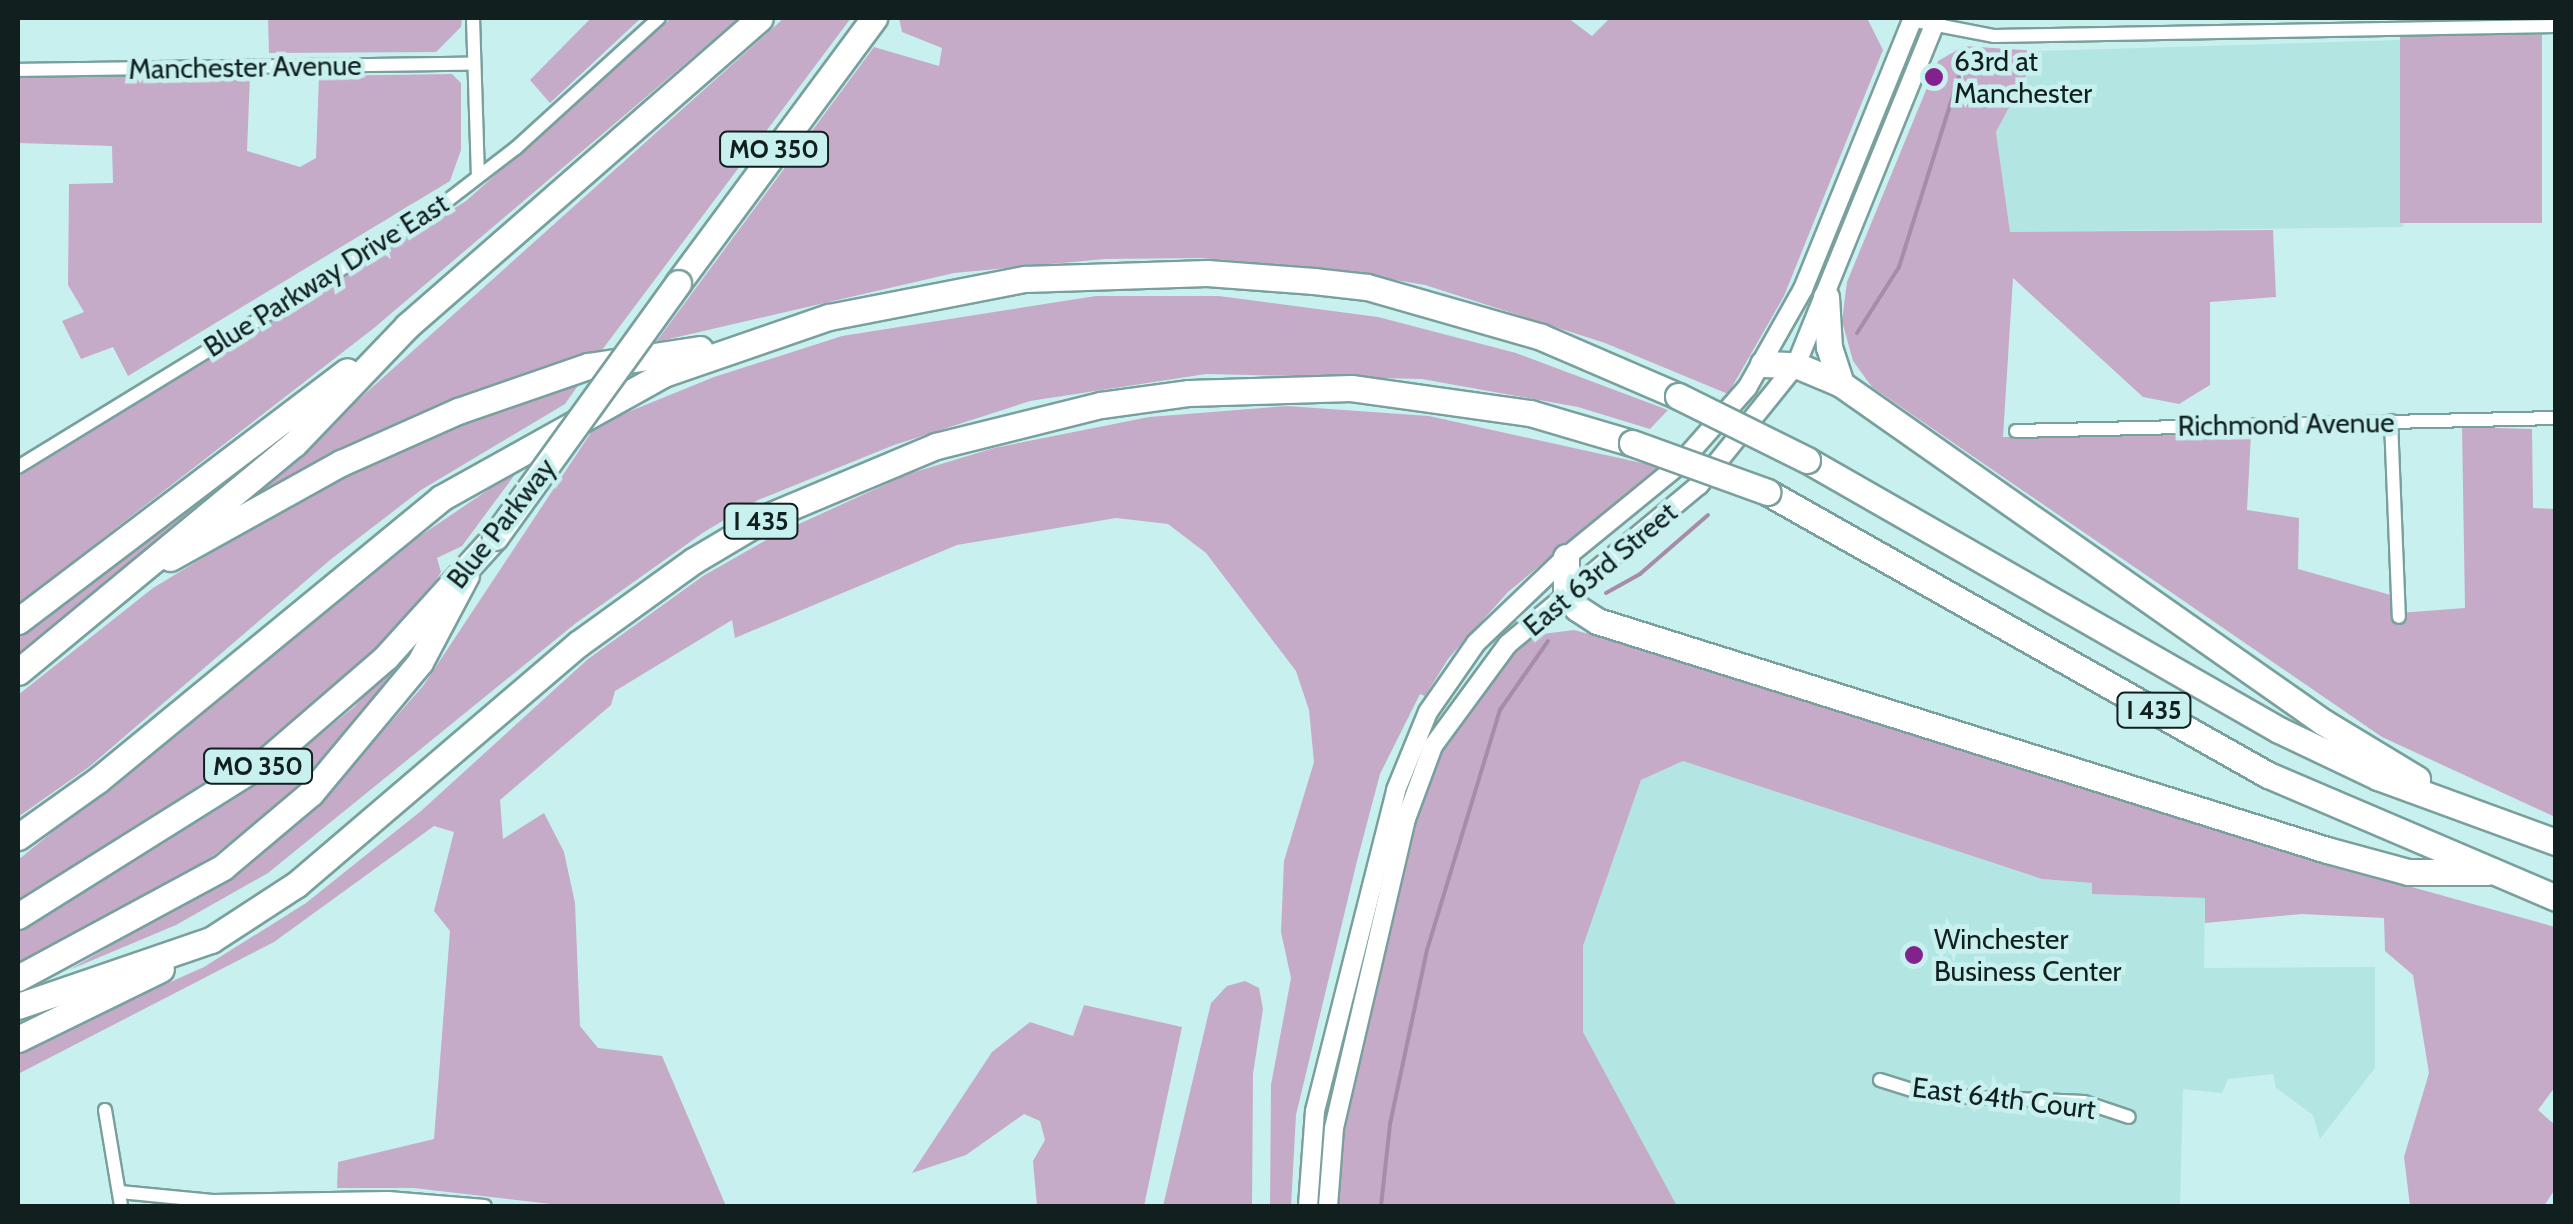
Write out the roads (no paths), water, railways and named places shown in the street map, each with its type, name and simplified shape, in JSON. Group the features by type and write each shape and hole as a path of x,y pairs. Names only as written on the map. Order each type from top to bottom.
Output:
{"highway":[{"path":"18,622 407,326 760,18"},
{"name":"Blue Parkway","path":"18,916 268,759 466,575 874,18"},
{"name":"I 435","path":"18,836 98,780 441,498 620,396 750,342 904,298 1025,279 1207,273 1367,287 1542,337 1678,396 1807,460 2278,730 2556,842"},
{"path":"1826,297 1829,348 1841,384"},
{"path":"18,672 294,444 407,326"},
{"path":"131,578 341,463 458,411 588,366 750,342"},
{"path":"1763,364 1796,365 1841,384 2309,712 2464,808"},
{"name":"I 435","path":"18,1006 211,940 298,884 578,644 693,561 782,510 936,446 1101,404 1189,393 1350,388 1530,413 1632,443 1767,492 2268,775 2556,898"},
{"path":"1566,557 1566,591 1577,608 1597,621 2234,824 2408,872 2488,872"},
{"path":"18,978 223,868 311,793 420,662 466,575"},
{"path":"18,1039 103,1003 211,940"}],"main road":[{"name":"East 63rd Street","path":"1308,1206 1314,1111 1410,750 1476,643 1566,557 1679,465 1763,364 1803,289 1912,19"},
{"name":"East 63rd Street","path":"1328,1206 1334,1128 1418,784 1471,688 1566,591 1700,485 1796,365 1935,23"}],"street":[{"path":"472,18 478,176"},
{"name":"Blue Parkway Drive East","path":"18,467 426,217 659,18"},
{"path":"1912,19 1994,36 2556,26"},
{"name":"Manchester Avenue","path":"18,70 472,64"},
{"name":"Richmond Avenue","path":"2016,432 2556,418"},
{"path":"2391,421 2399,617"},
{"name":"East 64th Court","path":"1880,1080 1928,1096 2084,1102 2129,1117"},
{"path":"105,1110 120,1199 388,1198 484,1206"}],"waterway":[{"path":"1857,333 1899,267 1960,74"},
{"path":"1606,593 1640,574 1708,515"},
{"path":"1381,1206 1390,1124 1427,950 1500,710 1548,641"}],"place":[{"name":"63rd at Manchester","path":"1934,77"},
{"name":"Winchester Business Center","path":"1914,955"}]}
